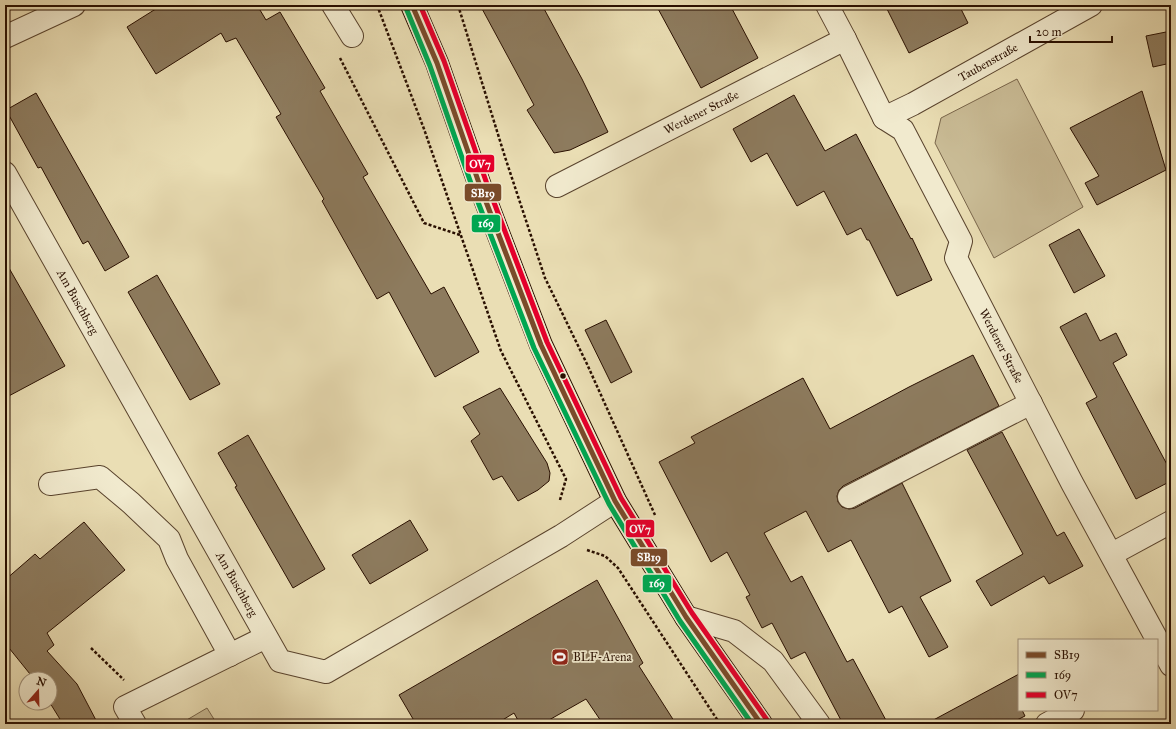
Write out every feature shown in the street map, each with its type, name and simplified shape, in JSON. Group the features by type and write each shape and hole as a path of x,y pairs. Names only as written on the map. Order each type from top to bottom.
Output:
{"main road":[{"path":"412,5 437,63 480,186 540,345 615,502 686,617 761,724"},
{"path":"423,5 437,63"}],"street":[{"path":"5,37 74,5"},
{"path":"333,5 352,36"},
{"path":"827,5 884,118"},
{"name":"Taubenstraße","path":"884,118 913,104 1091,5"},
{"name":"Werdener Straße","path":"557,186 845,39"},
{"name":"Werdener Straße","path":"884,118 903,130 961,241 956,258 1072,483 1112,554 1154,639"},
{"name":"Am Buschberg","path":"5,173 280,660 326,672 556,539 615,502"},
{"path":"849,497 1031,403"},
{"path":"50,484 100,477 131,502 169,538 177,559 230,655"},
{"path":"1112,554 1171,522"},
{"path":"686,617 734,631 773,661 819,724"},
{"path":"135,724 125,707 266,637"},
{"name":"Werdener Straße","path":"1158,648 1165,662"},
{"path":"1047,724 1071,711"}],"path":[{"path":"377,5 424,129 501,351 566,478 560,500"},
{"path":"458,5 504,157 545,278 588,364 656,516"},
{"path":"352,36 340,58 424,223 461,235"},
{"path":"587,550 606,556 618,568 720,724"},
{"path":"91,648 125,681"}],"shaded area":[{"path":"1017,79 1083,207 994,258 935,143 941,118"},
{"path":"207,708 217,724 180,724"}],"building":[{"path":"162,5 257,5 266,20 280,12 325,88 320,91 368,174 363,177 431,294 444,287 479,352 435,377 389,292 377,299 322,201 324,199 276,117 281,114 236,38 226,42 221,33 156,74 127,27"},
{"path":"480,5 542,5 582,79 608,132 570,150 554,153 527,110 534,105"},
{"path":"656,5 730,5 758,58 701,88"},
{"path":"885,5 959,5 968,23 909,53"},
{"path":"1171,31 1171,63 1153,67 1146,36"},
{"path":"1142,91 1166,170 1097,205 1085,183 1099,176 1070,128"},
{"path":"36,93 129,257 105,271 88,241 83,244 41,167 38,168 6,110"},
{"path":"794,95 825,151 856,134 911,239 912,238 932,280 897,296 869,240 867,240 861,228 847,235 824,191 797,206 767,153 751,162 733,129"},
{"path":"1079,229 1105,276 1074,293 1049,245"},
{"path":"5,261 65,366 5,398"},
{"path":"157,275 220,384 190,400 128,292"},
{"path":"1086,313 1100,341 1116,333 1127,355 1113,363 1171,472 1171,481 1136,499 1086,403 1097,397 1060,327"},
{"path":"606,320 632,372 611,383 585,330"},
{"path":"973,355 999,406 843,486 839,490 837,496 838,502 842,507 849,509 855,508 902,483 951,581 920,597 948,647 929,657 902,606 889,613 851,540 828,552 806,511 764,533 791,582 802,576 847,662 853,659 888,724 843,724 805,652 791,659 772,623 762,628 746,597 750,595 727,552 711,562 659,462 695,443 691,437 803,378 830,429"},
{"path":"500,388 547,463 550,473 549,481 538,490 518,501 502,476 493,480 471,441 480,434 463,407"},
{"path":"1002,432 1057,536 1064,532 1083,566 1049,584 1044,576 991,606 976,581 1023,554 967,450"},
{"path":"248,435 325,569 293,588 235,487 237,486 218,453"},
{"path":"410,520 428,550 370,584 352,555"},
{"path":"84,522 125,570 47,633 54,645 47,651 77,684 98,724 63,724 55,711 58,711 58,671 28,671 5,643 5,580 35,554 40,559"},
{"name":"BLF-Arena","path":"597,580 643,663 639,666 676,724 603,724 586,699 542,724 520,724 514,713 496,724 416,724 399,695"},
{"path":"1018,675 1018,711 1022,711 1025,716 1009,724 926,724"}],"transit line":[{"name":"SB19","path":"412,5 437,63 480,186 541,345 615,501 686,617 761,724"},
{"name":"OV7","path":"420,5 444,61 487,184 547,342 621,498 692,613 767,720"},
{"name":"169","path":"406,8 430,66 473,189 534,348 609,504 680,621 752,724"}],"place":[{"name":"BLF-Arena","path":"560,657"}]}
